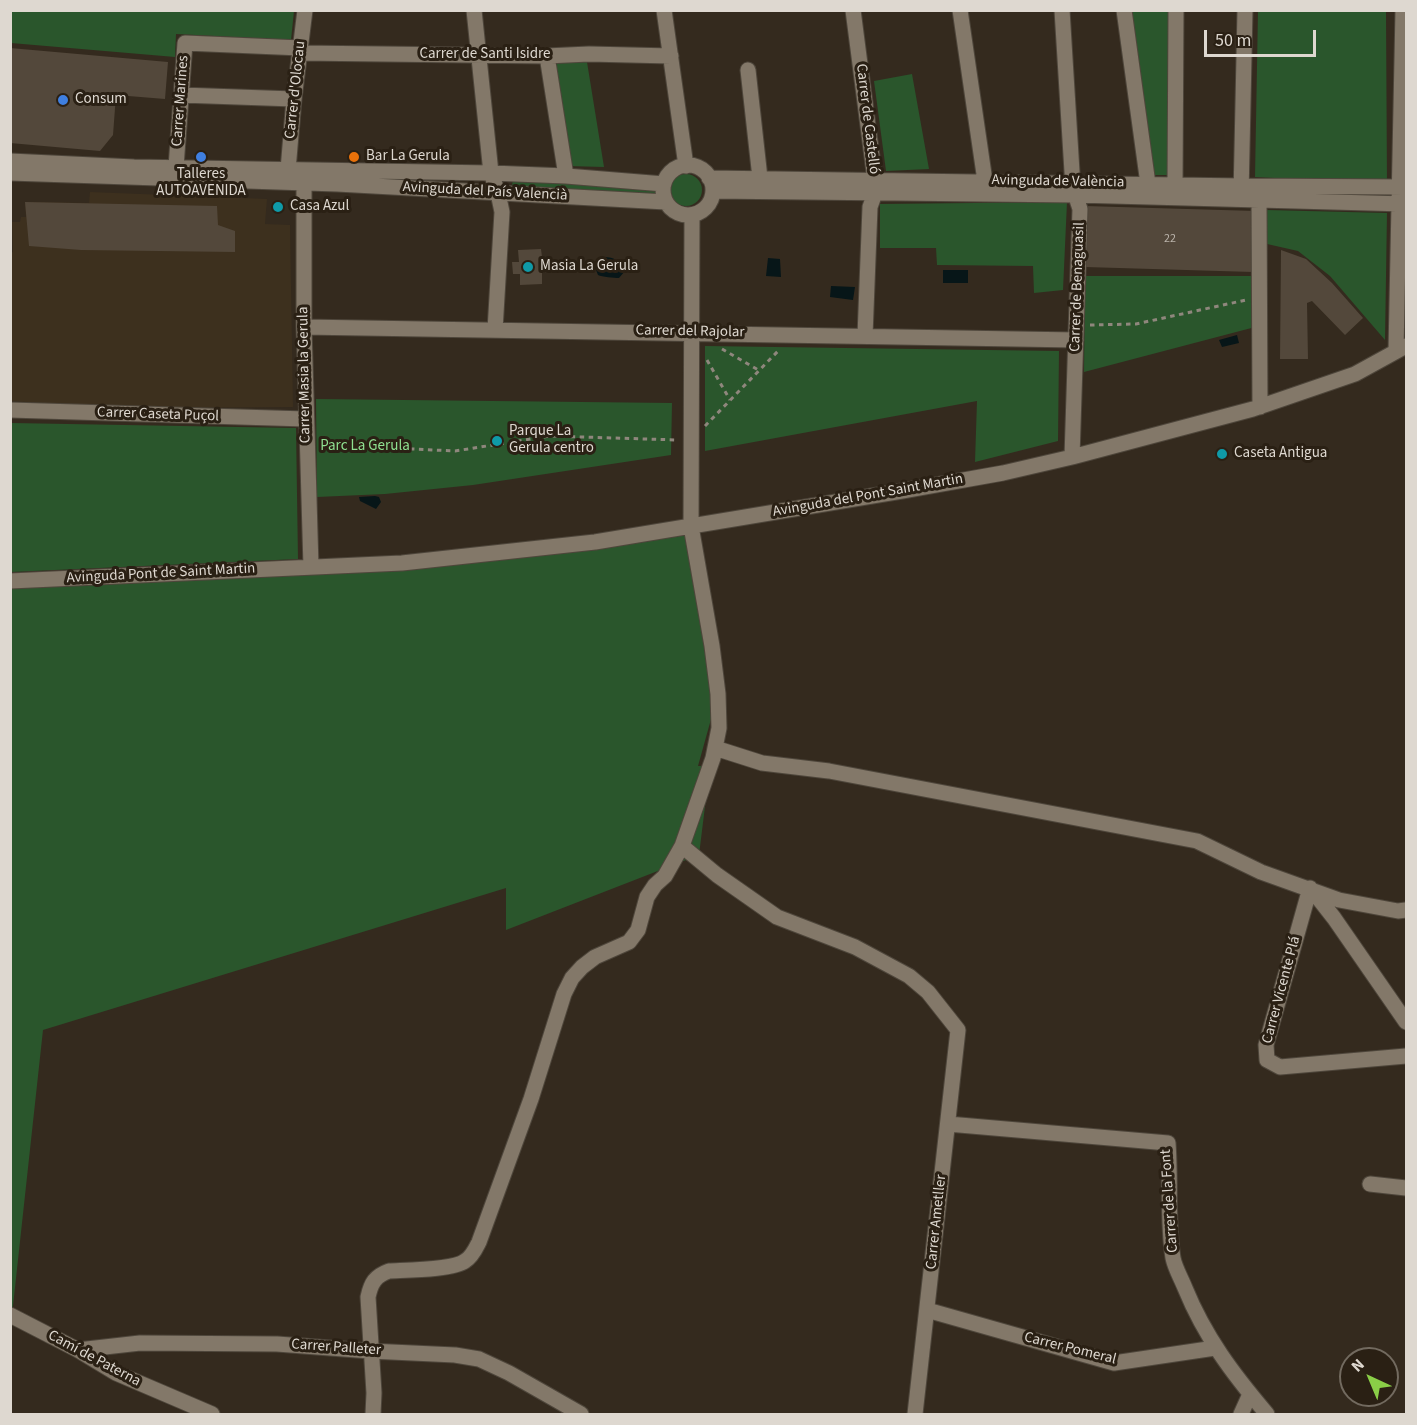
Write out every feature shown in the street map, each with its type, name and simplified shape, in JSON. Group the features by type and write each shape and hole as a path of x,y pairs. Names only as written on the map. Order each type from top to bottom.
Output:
{"street":[{"name":"Carrer d'Olocau","path":"288,170 305,10"},
{"path":"474,10 491,173 502,213 495,330"},
{"path":"664,10 686,166"},
{"name":"Carrer de Castelló","path":"853,10 875,186 870,207 865,336"},
{"path":"960,10 985,181"},
{"name":"Carrer de Benaguasil","path":"1062,10 1074,189 1080,209 1072,457"},
{"path":"1124,10 1148,184"},
{"path":"1175,185 1176,10"},
{"path":"1241,193 1245,10"},
{"path":"1402,348 1403,10"},
{"name":"Carrer Marines","path":"176,167 185,42 300,50"},
{"name":"Carrer de Santi Isidre","path":"300,50 480,55 670,56"},
{"path":"547,56 566,176"},
{"path":"748,70 760,178"},
{"path":"182,95 294,99"},
{"name":"Avinguda del País Valencià","path":"10,161 288,170 304,177 498,193 666,202"},
{"path":"686,166 699,168 711,184 709,204 692,215 677,213 666,202 664,196 664,184 672,172 686,166"},
{"name":"Avinguda del País Valencià","path":"10,173 304,177 491,173 664,184"},
{"name":"Carrer Masia la Gerula","path":"304,177 304,327 310,567"},
{"name":"Avinguda de València","path":"711,184 760,178 875,186 985,181 1074,189 1148,184 1241,193 1259,200 1403,204"},
{"name":"Avinguda de València","path":"711,184 1241,193 1403,187"},
{"path":"1259,200 1260,407"},
{"path":"373,1414 374,1394 368,1297 370,1286 379,1275 389,1271 455,1266 466,1261 473,1252 479,1242 531,1099 568,986 582,966 595,957 629,942 638,930 647,897 665,876 682,846 715,748 719,728 718,694 704,591 691,526 692,215"},
{"name":"Carrer del Rajolar","path":"304,327 865,336 1076,332"},
{"name":"Avinguda del Pont Saint Martin","path":"310,567 425,560 595,542 1003,473 1260,407 1355,374 1402,348"},
{"name":"Carrer Caseta Puçol","path":"10,410 306,419"},
{"name":"Avinguda Pont de Saint Martin","path":"10,581 310,567"},
{"path":"715,748 762,763 829,771 1197,841 1261,872 1339,900 1407,910"},
{"name":"Carrer Ametller","path":"682,846 717,875 777,917 855,947 909,976 928,992 958,1030 915,1414"},
{"path":"1310,888 1334,918 1407,1022"},
{"name":"Carrer Vicente Plá","path":"1310,888 1266,1045 1267,1060 1280,1067 1407,1056"},
{"name":"Carrer de la Font","path":"948,1124 1168,1143 1171,1175 1169,1213 1173,1261 1197,1317 1215,1348 1267,1414"},
{"path":"1370,1184 1407,1188"},
{"name":"Carrer Pomeral","path":"927,1310 1114,1363 1215,1348"},
{"name":"Camí de Paterna","path":"10,1314 116,1373 212,1414"},
{"name":"Carrer Palleter","path":"78,1350 152,1343 277,1344 455,1355 479,1359 509,1373 581,1414"},
{"path":"1241,1414 1250,1394"}],"path":[{"path":"1076,332 1136,324 1259,297"},
{"path":"691,332 730,400"},
{"path":"306,449 370,447 455,452 550,436 690,441 794,334"},
{"path":"721,349 760,371"}],"shaded area":[{"path":"90,192 267,199 265,224 290,225 293,407 124,408 12,401 10,390 10,253 13,252 12,222 20,222 21,217 26,217 25,202 89,203"},
{"path":"603,257 616,260 625,271 619,278 598,275 594,265"},
{"path":"768,258 780,259 781,277 766,276"},
{"path":"943,270 968,270 968,283 943,283"},
{"path":"831,286 855,287 853,300 830,297"},
{"path":"1237,335 1239,343 1222,347 1219,340"},
{"path":"359,497 379,497 381,502 376,509 360,501"}],"green space":[{"path":"10,11 294,11 291,40 176,34 175,57 11,43"},
{"path":"1130,11 1170,11 1169,175 1151,175"},
{"path":"1258,11 1386,11 1387,184 1255,177"},
{"path":"556,62 587,62 604,167 567,166"},
{"path":"912,74 929,169 886,171 874,81"},
{"path":"686,174 697,179 702,190 697,201 686,206 675,201 670,190 675,179"},
{"path":"513,179 659,186 658,196 512,186"},
{"path":"1067,202 1063,290 1034,293 1033,266 937,265 936,248 880,248 880,204"},
{"path":"1267,210 1387,213 1385,340 1330,276 1298,251 1267,244"},
{"path":"1085,276 1259,276 1259,326 1084,372"},
{"path":"705,346 1059,351 1058,441 975,462 977,401 705,451"},
{"name":"Parc La Gerula","path":"316,399 672,403 671,455 473,485 385,494 317,497"},
{"path":"11,423 296,428 298,559 11,572"},
{"path":"691,526 718,694 698,766 710,766 699,855 506,930 506,888 43,1030 12,1315 10,1314 10,589 311,567"}],"building":[{"name":"Consum","path":"10,48 168,62 165,99 116,95 113,135 100,151 10,143"},
{"path":"25,202 217,206 218,225 235,231 235,252 81,250 29,246"},
{"path":"1085,206 1256,211 1253,272 1085,267"},
{"name":"Masia La Gerula","path":"541,249 544,273 542,273 542,284 520,285 520,274 513,274 512,262 519,262 518,250"},
{"path":"1281,250 1306,259 1332,283 1363,318 1345,335 1312,301 1307,303 1308,359 1280,359"}],"place":[{"name":"Consum","path":"63,100"},
{"name":"Talleres AUTOAVENIDA","path":"201,157"},
{"name":"Bar La Gerula","path":"354,157"},
{"name":"Casa Azul","path":"278,207"},
{"name":"Masia La Gerula","path":"528,267"},
{"name":"Parque La Gerula centro","path":"497,441"},
{"name":"Caseta Antigua","path":"1222,454"}]}
